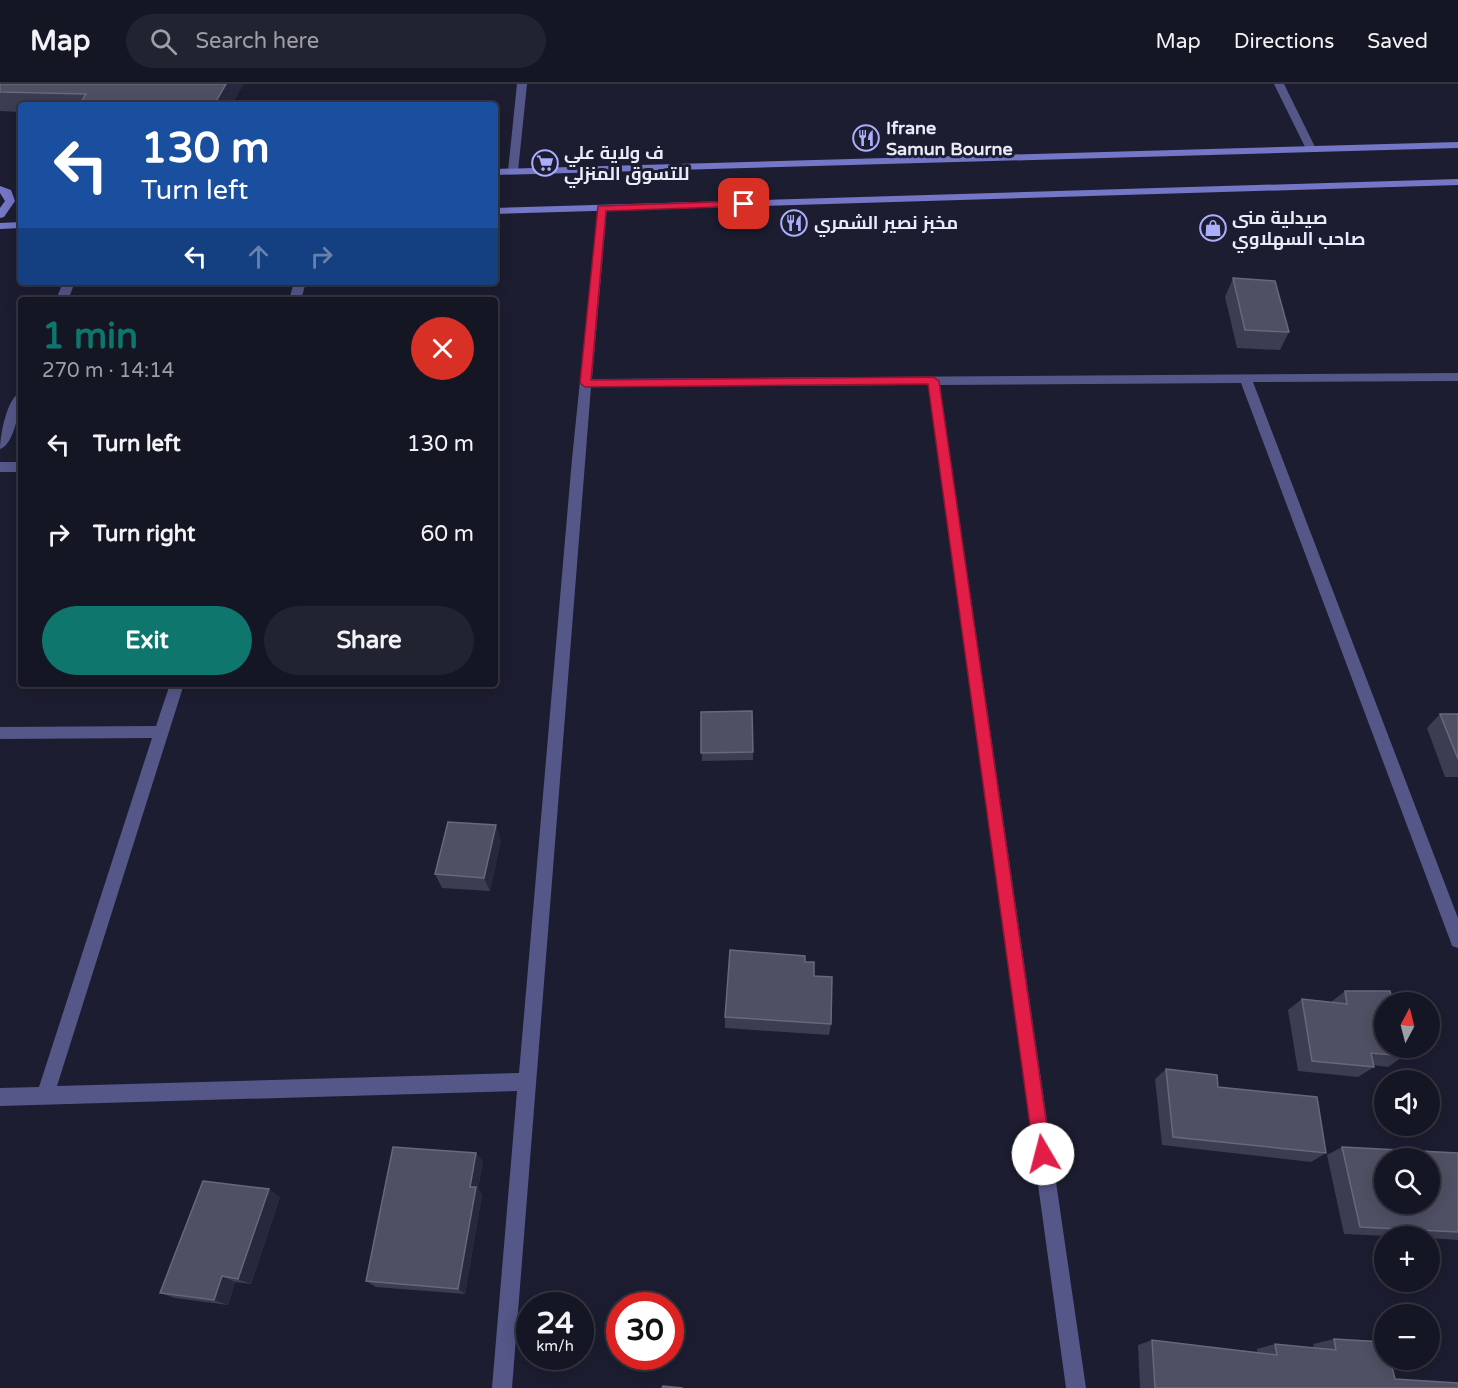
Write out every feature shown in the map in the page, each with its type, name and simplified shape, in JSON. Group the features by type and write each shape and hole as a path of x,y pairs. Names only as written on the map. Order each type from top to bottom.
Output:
{"street":[{"path":"513,171 522,84"},
{"path":"1279,84 1311,149"},
{"path":"498,172 1458,145"},
{"path":"498,211 1458,182"},
{"path":"0,188 18,186"},
{"path":"0,188 7,192 10,201 0,215"},
{"path":"502,1388 585,383 602,208"},
{"path":"0,226 18,225"},
{"path":"585,383 1458,377"},
{"path":"1246,379 1458,940"},
{"path":"933,381 1076,1388"},
{"path":"0,445 18,403"},
{"path":"0,467 18,467"},
{"path":"45,1097 176,687"},
{"path":"0,733 162,732"},
{"path":"0,1097 527,1082"}],"building":[{"path":"0,84 226,84 216,102 81,102 86,94 0,92"},
{"path":"1233,278 1275,281 1289,332 1245,330"},
{"path":"752,711 753,752 701,753 701,712"},
{"path":"1440,714 1458,714 1458,759"},
{"path":"448,822 496,825 484,878 435,874"},
{"path":"730,950 805,956 805,962 814,962 814,976 832,977 831,1024 725,1017"},
{"path":"1345,991 1390,991 1374,992 1374,1053 1371,1053 1374,1067 1312,1061 1302,999 1347,1004"},
{"path":"1166,1069 1217,1075 1218,1087 1317,1097 1326,1153 1173,1137"},
{"path":"393,1147 476,1153 470,1187 476,1187 458,1289 366,1281"},
{"path":"1342,1147 1374,1149 1374,1214 1440,1214 1440,1152 1458,1153 1458,1232 1440,1231 1440,1226 1360,1227"},
{"path":"203,1181 269,1189 238,1279 222,1276 214,1300 160,1293"},
{"path":"1334,1339 1374,1341 1374,1370 1393,1370 1395,1379 1458,1383 1458,1388 1155,1388 1152,1340 1277,1355 1275,1344 1336,1350"}],"place":[{"name":"Ifrane Samun Bourne","path":"866,138"},
{"name":"ف ولاية علي للتسوق المنزلي","path":"545,163"},
{"name":"مخبز نصير الشمري","path":"794,223"},
{"name":"صيدلية منى صاحب السهلاوي","path":"1213,228"}],"route":[{"path":"744,204 602,208 585,383 933,381 1043,1154"}]}
